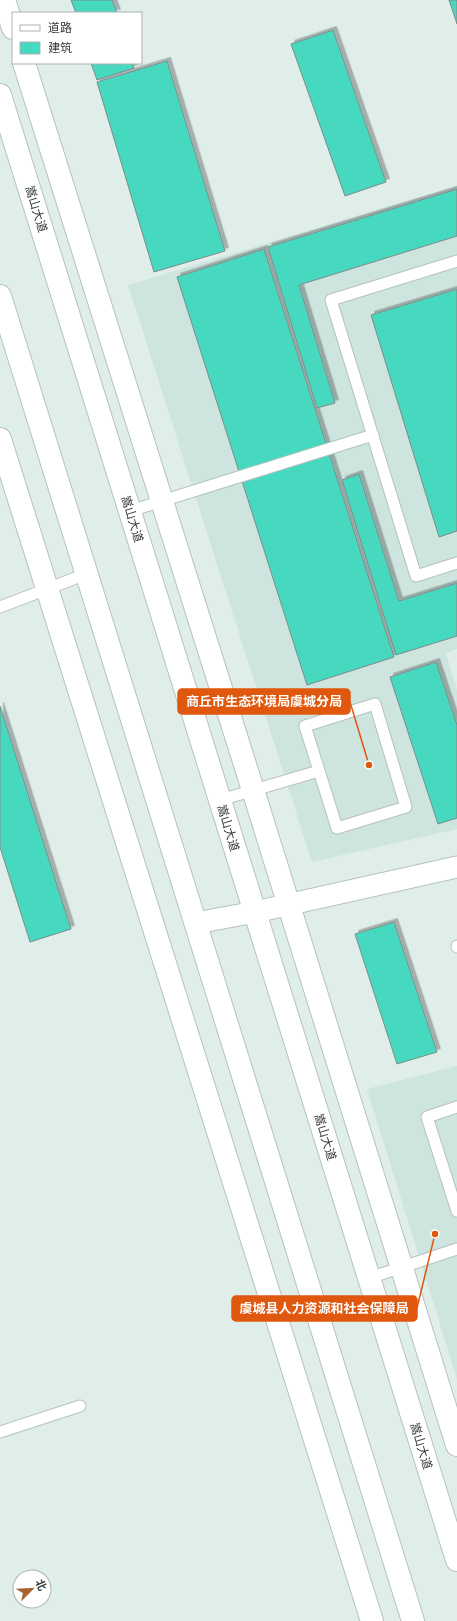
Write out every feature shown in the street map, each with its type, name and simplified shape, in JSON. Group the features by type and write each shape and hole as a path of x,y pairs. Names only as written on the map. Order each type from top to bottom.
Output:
{"main road":[{"path":"4,0 12,25"},
{"path":"24,64 253,790 457,1446"},
{"name":"嵩山大道","path":"0,95 457,1560"},
{"path":"0,296 413,1621"},
{"path":"0,439 372,1621"}],"street":[{"path":"196,923 289,905 457,867"}],"lane":[{"path":"457,261 331,300 416,576 457,563"},
{"path":"130,511 373,435"},
{"path":"0,607 86,574"},
{"path":"375,704 406,807 337,828 319,771 305,726 375,704"},
{"path":"220,800 319,771"},
{"path":"457,1108 427,1117 455,1196 457,1211"},
{"path":"369,1278 457,1249"},
{"path":"0,1432 80,1406"}],"shaded area":[{"path":"457,186 457,649 446,653 457,690 457,829 312,862 128,285"},
{"path":"457,1066 457,1379 367,1089"}],"building":[{"path":"71,0 112,0 117,12 76,12"},
{"path":"449,0 457,0 457,24"},
{"path":"333,30 386,182 345,196 291,44"},
{"path":"167,61 225,251 154,272 97,82"},
{"path":"91,64 132,64 134,68 97,80"},
{"path":"457,189 457,236 299,285 335,403 317,408 268,247"},
{"path":"264,249 394,657 307,685 177,277"},
{"path":"457,289 457,531 439,537 371,315"},
{"path":"359,474 399,601 457,583 457,636 396,655 342,480"},
{"path":"436,662 457,725 457,818 438,824 390,677"},
{"path":"0,706 71,929 30,942 0,847"},
{"path":"394,922 437,1052 397,1064 355,934"}],"place":[{"name":"商丘市生态环境局虞城分局","path":"369,765"},
{"name":"虞城县人力资源和社会保障局","path":"435,1234"}]}
